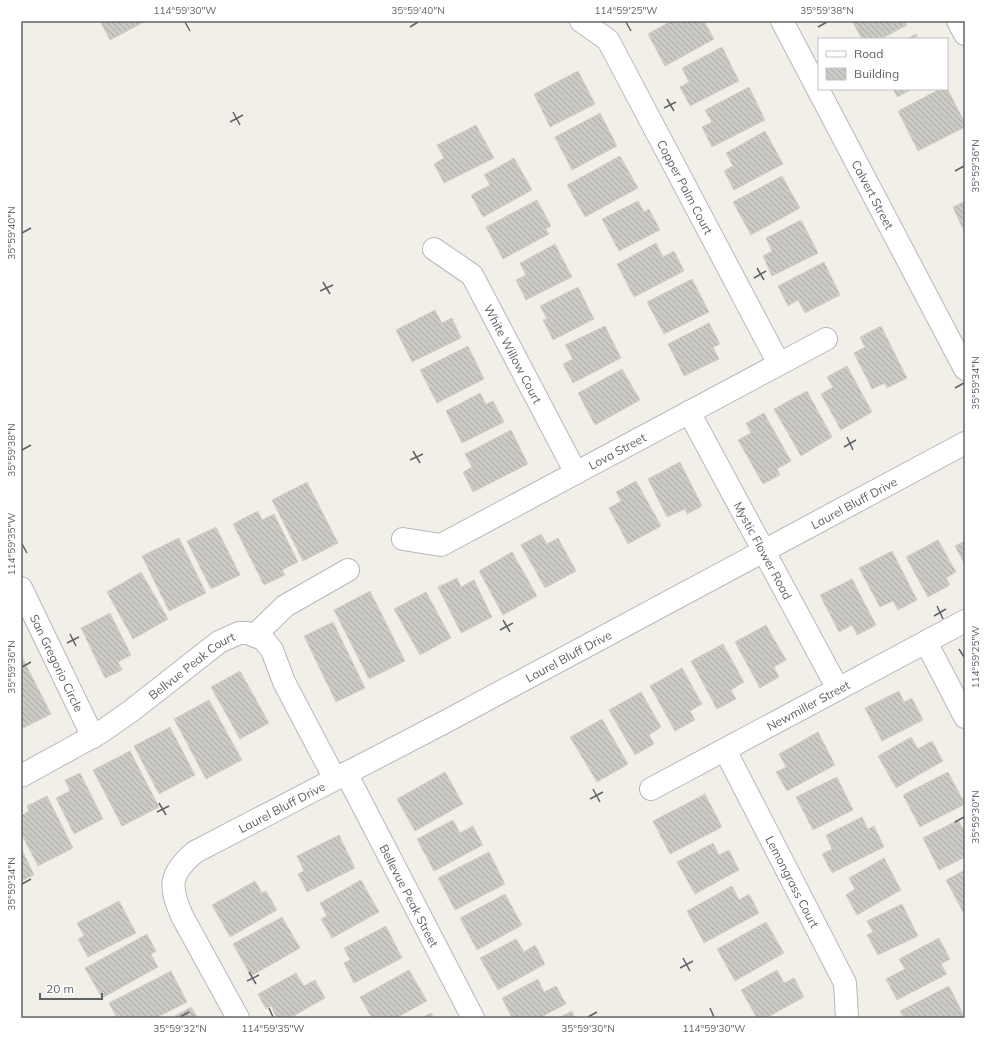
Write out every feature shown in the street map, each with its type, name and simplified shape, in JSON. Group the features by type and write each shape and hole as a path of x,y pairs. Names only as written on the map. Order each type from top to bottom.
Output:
{"street":[{"name":"Copper Palm Court","path":"580,21 608,40 778,364"},
{"name":"Calvert Street","path":"782,21 818,89"},
{"path":"958,21 965,34"},
{"name":"Calvert Street","path":"818,90 965,369"},
{"name":"White Willow Court","path":"434,249 472,275 576,473"},
{"name":"Lova Street","path":"403,539 441,545 826,339"},
{"name":"Mystic Flower Road","path":"689,412 838,689"},
{"name":"Laurel Bluff Drive","path":"238,1018 176,901 173,887 175,873 183,862 195,852 450,720 965,443"},
{"path":"255,635 285,606 348,570"},
{"name":"San Gregorio Circle","path":"21,588 93,737"},
{"name":"Newmiller Street","path":"652,789 965,621"},
{"name":"Bellvue Peak Court","path":"21,776 93,737 131,712 219,642 239,633 247,633 263,638 272,650 284,682 340,776"},
{"path":"926,642 965,717"},
{"name":"Lemongrass Court","path":"725,750 845,983 847,1018"},
{"name":"Bellevue Peak Street","path":"340,776 473,1018"}],"building":[{"path":"100,21 146,21 110,40"},
{"path":"671,21 704,21 714,39 665,66 648,34"},
{"path":"852,21 904,21 907,25 883,38 861,38"},
{"path":"916,34 918,38 909,38"},
{"path":"722,47 739,81 690,106 680,87 689,82 682,68"},
{"path":"578,71 595,104 550,127 534,94"},
{"path":"749,87 765,120 712,147 702,127 712,122 705,110"},
{"path":"894,90 911,90 897,97"},
{"path":"938,90 948,90 965,123 965,127 918,151 898,111"},
{"path":"600,113 617,146 572,170 555,137"},
{"path":"476,125 494,158 444,183 434,164 444,158 437,145"},
{"path":"765,131 783,164 734,190 724,171 733,166 726,153"},
{"path":"620,156 638,188 585,217 567,185"},
{"path":"514,158 532,190 483,217 471,195 490,185 484,175"},
{"path":"782,176 800,208 751,235 733,202"},
{"path":"537,200 551,226 546,229 549,234 503,259 486,227"},
{"path":"638,201 644,212 649,209 660,230 619,251 602,219"},
{"path":"965,201 965,234 953,207"},
{"path":"801,220 818,253 772,276 763,256 772,251 766,238"},
{"path":"656,243 663,257 674,251 684,271 634,297 617,264"},
{"path":"555,244 572,277 526,300 516,280 526,275 520,263"},
{"path":"824,262 840,295 805,313 798,300 788,306 778,286"},
{"path":"692,279 709,312 664,334 647,302"},
{"path":"578,287 594,319 553,340 543,320 547,319 540,306"},
{"path":"435,310 442,323 452,318 461,338 412,362 396,330"},
{"path":"709,323 720,344 713,347 719,359 684,376 668,344"},
{"path":"605,326 621,358 573,383 563,364 573,359 565,345"},
{"path":"881,326 907,378 887,388 885,383 872,389 854,353 865,347 860,337"},
{"path":"468,346 484,379 437,403 420,370"},
{"path":"847,366 872,412 841,430 821,394 833,387 827,377"},
{"path":"622,369 640,400 595,425 578,393"},
{"path":"807,391 832,437 801,456 774,409"},
{"path":"480,393 486,404 493,401 504,422 462,443 446,411"},
{"path":"764,413 791,461 777,469 780,475 763,484 738,440 751,433 746,423"},
{"path":"511,430 528,464 473,492 463,472 472,467 465,454"},
{"path":"680,462 702,506 687,514 685,509 667,517 648,479"},
{"path":"636,481 661,526 628,544 609,508 621,501 616,492"},
{"path":"307,482 338,543 303,561 272,500"},
{"path":"258,511 262,520 274,514 298,562 282,570 285,575 264,585 233,524"},
{"path":"216,527 240,575 211,589 187,541"},
{"path":"541,534 547,544 558,538 576,571 545,588 521,545"},
{"path":"179,538 206,593 169,611 142,556"},
{"path":"938,540 956,572 946,578 950,585 928,597 906,557"},
{"path":"965,541 965,565 955,546"},
{"path":"892,551 917,600 898,610 893,601 880,607 859,568"},
{"path":"512,552 537,596 503,615 479,571"},
{"path":"141,572 168,619 133,639 107,592"},
{"path":"457,578 461,587 474,580 492,617 461,633 438,587"},
{"path":"852,579 876,625 857,635 852,625 839,632 820,595"},
{"path":"370,591 405,661 369,679 334,610"},
{"path":"426,592 451,638 420,655 394,609"},
{"path":"110,613 131,655 118,662 122,670 105,678 81,628"},
{"path":"333,622 365,688 336,702 304,636"},
{"path":"766,625 786,660 774,667 779,677 760,688 735,642"},
{"path":"723,644 744,682 731,690 736,699 717,709 691,661"},
{"path":"23,659 51,714 21,729 21,660"},
{"path":"682,668 702,704 690,711 695,720 675,731 650,686"},
{"path":"240,671 269,723 240,739 211,687"},
{"path":"899,691 904,702 912,698 923,720 882,741 865,708"},
{"path":"641,692 661,727 649,735 654,744 635,755 609,710"},
{"path":"209,700 242,760 206,779 174,719"},
{"path":"602,719 628,764 597,782 570,737"},
{"path":"170,727 195,775 159,794 134,746"},
{"path":"818,732 835,765 787,791 776,772 786,767 779,754"},
{"path":"911,737 918,749 932,741 943,761 896,788 878,756"},
{"path":"130,751 159,807 122,826 93,770"},
{"path":"445,772 463,804 415,831 397,799"},
{"path":"948,772 965,804 920,827 903,795"},
{"path":"80,773 103,819 74,834 56,798 70,791 65,780"},
{"path":"837,777 853,810 813,830 796,797"},
{"path":"705,794 722,827 670,854 653,821"},
{"path":"47,796 73,848 38,866 21,833 21,816 29,811 27,806"},
{"path":"862,817 868,829 874,826 884,847 832,873 822,854 832,849 826,835"},
{"path":"453,820 460,833 473,826 483,845 434,871 417,839"},
{"path":"958,820 965,832 965,857 939,870 923,838"},
{"path":"339,835 355,868 307,892 298,874 304,871 297,856"},
{"path":"713,843 719,855 729,850 739,870 695,894 677,862"},
{"path":"21,848 34,875 21,881"},
{"path":"489,852 505,884 455,910 438,878"},
{"path":"884,858 901,890 857,915 846,895 855,889 849,878"},
{"path":"965,870 965,911 963,912 946,880"},
{"path":"361,880 379,912 332,938 321,919 327,916 320,903"},
{"path":"255,881 262,893 266,891 277,910 230,937 212,905"},
{"path":"732,886 739,900 749,894 759,913 704,943 687,911"},
{"path":"505,894 522,925 477,950 460,918"},
{"path":"119,901 136,933 88,957 78,939 84,936 77,923"},
{"path":"902,904 918,936 878,955 867,935 873,932 867,921"},
{"path":"282,917 300,948 251,976 233,944"},
{"path":"766,922 784,953 735,981 717,949"},
{"path":"386,926 402,958 354,983 344,963 350,960 344,948"},
{"path":"147,934 156,951 151,954 158,967 102,998 85,968"},
{"path":"939,938 950,959 941,964 947,974 897,1000 886,979 905,969 899,959"},
{"path":"516,939 524,952 535,945 545,964 498,990 480,958"},
{"path":"409,970 427,1001 396,1018 372,1018 360,997"},
{"path":"777,970 784,983 794,978 804,997 766,1018 757,1018 741,990"},
{"path":"171,971 187,1002 156,1018 117,1018 109,1003"},
{"path":"296,973 304,986 315,980 325,998 290,1018 277,1018 271,1006 266,1009 258,994"},
{"path":"538,979 544,992 556,986 566,1004 539,1018 512,1018 502,998"},
{"path":"949,986 965,1018 903,1018 900,1011"},
{"path":"191,1007 198,1018 171,1018"},
{"path":"572,1011 575,1018 559,1018"},
{"path":"431,1013 434,1018 422,1018"}]}
